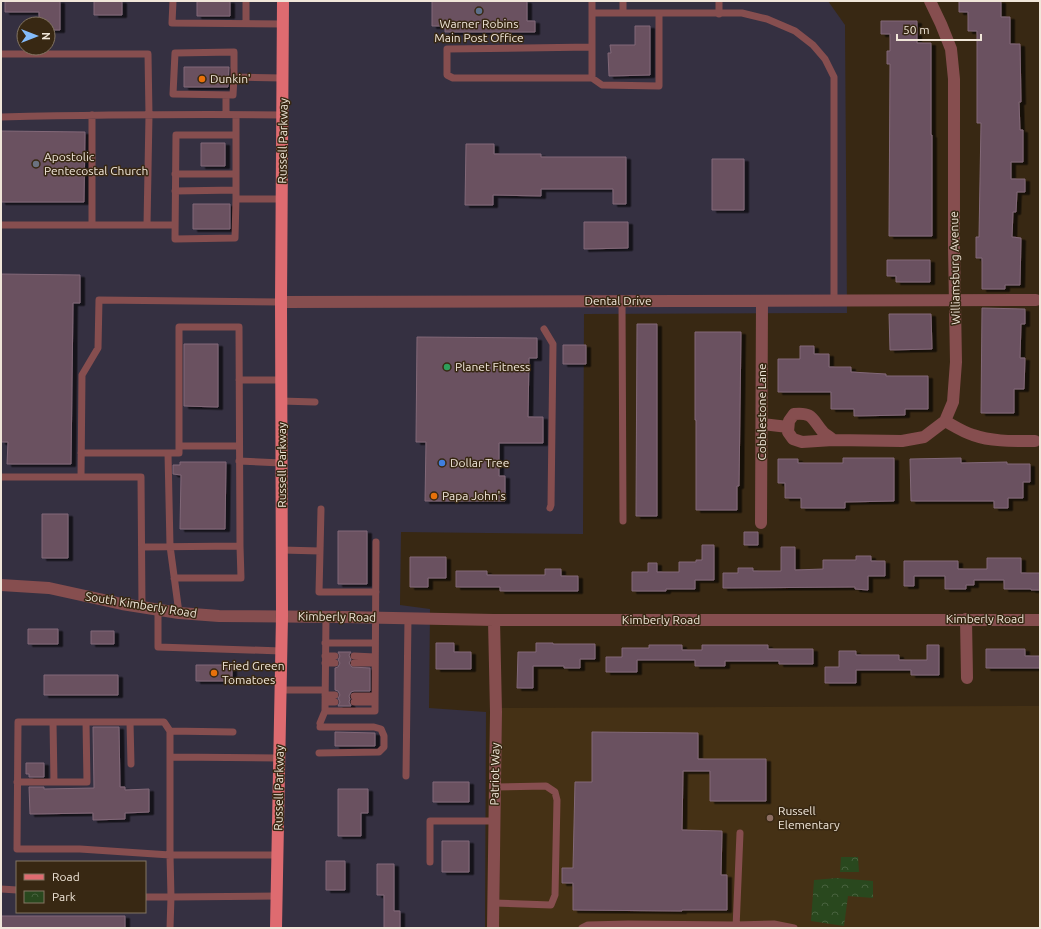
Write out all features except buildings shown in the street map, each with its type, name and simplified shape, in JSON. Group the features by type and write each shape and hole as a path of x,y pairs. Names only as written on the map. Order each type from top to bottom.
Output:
{"main road":[{"name":"Russell Parkway","path":"276,928 282,651 283,1"}],"street":[{"name":"Williamsburg Avenue","path":"788,427 788,432 793,439 802,442 833,440 902,441 924,437 945,421 953,402 956,380 954,80 951,49 930,1"},
{"name":"Dental Drive","path":"282,302 1036,300"},
{"name":"Cobblestone Lane","path":"761,522 762,301"},
{"path":"762,424 788,427 789,421 794,414 803,413 812,417 824,433 833,440"},
{"path":"945,421 974,436 998,440 1035,441"},
{"name":"South Kimberly Road","path":"1,585 49,588 122,604 179,613 219,616 282,616"},
{"name":"Kimberly Road","path":"282,616 494,620 1040,620"},
{"path":"966,619 967,678"},
{"name":"Patriot Way","path":"493,928 496,712 494,620"}],"lane":[{"path":"173,1 172,23 283,24"},
{"path":"246,1 246,23"},
{"path":"592,1 592,78"},
{"path":"623,1 623,14"},
{"path":"719,1 719,14"},
{"path":"592,14 742,14 767,19 795,31 813,45 825,59 834,76 834,301"},
{"path":"592,47 447,49 447,75 453,78 592,78 602,85 659,86 659,14"},
{"path":"234,52 234,78 233,95 173,94 175,53 234,52"},
{"path":"1,54 148,54 149,115 147,225"},
{"path":"234,78 284,78"},
{"path":"226,95 226,114"},
{"path":"1,117 226,114 283,115"},
{"path":"92,115 92,225"},
{"path":"236,115 236,135 236,199 235,238 175,238 176,135 236,135"},
{"path":"175,174 236,174"},
{"path":"175,190 236,190"},
{"path":"236,199 282,199"},
{"path":"1,225 175,225"},
{"path":"81,477 82,375 98,348 99,300 282,302"},
{"path":"622,301 623,521"},
{"path":"81,453 179,453 179,327 239,327 240,578 174,578"},
{"path":"544,329 553,344 550,508"},
{"path":"239,380 282,380"},
{"path":"282,401 315,402"},
{"path":"179,446 239,446"},
{"path":"168,453 170,546 179,613"},
{"path":"239,461 282,463"},
{"path":"1,477 141,477 142,607"},
{"path":"320,509 319,592 376,592"},
{"path":"325,711 375,711 376,542"},
{"path":"142,547 240,546"},
{"path":"282,550 320,551"},
{"path":"158,610 158,647 282,651"},
{"path":"319,754 379,752 384,747 384,736 381,729 377,727 320,725 325,711 326,617"},
{"path":"406,776 408,618"},
{"path":"325,643 375,643"},
{"path":"325,660 335,660"},
{"path":"354,660 375,660"},
{"path":"281,690 325,696 335,699"},
{"path":"354,699 375,699"},
{"path":"170,928 171,897 170,855 170,731 164,722 18,722 17,849 80,850 170,855 278,855"},
{"path":"53,722 54,782"},
{"path":"18,782 87,782 86,722"},
{"path":"130,722 131,764"},
{"path":"170,731 233,732"},
{"path":"170,757 279,758"},
{"path":"494,903 551,905 555,895 557,800 555,792 546,786 495,787"},
{"path":"430,862 430,821 495,821"},
{"path":"736,926 740,833"},
{"path":"1,890 16,890"},
{"path":"146,897 277,896"},
{"path":"582,928 595,924 736,926 774,924 794,928"}],"shaded area":[{"path":"1,1 828,1 845,25 847,313 584,314 583,534 401,532 400,605 430,609 429,708 486,712 485,928 1,928"},
{"name":"Russell Elementary","path":"1040,706 1040,928 499,928 502,708"}],"green space":[{"path":"841,857 858,857 859,872 840,872"},
{"path":"837,878 873,881 873,898 848,896 844,926 811,921 814,880"}],"place":[{"name":"Warner Robins Main Post Office","path":"479,11"},
{"name":"Dunkin'","path":"202,79"},
{"name":"Apostolic Pentecostal Church","path":"36,164"},
{"name":"Planet Fitness","path":"447,367"},
{"name":"Dollar Tree","path":"442,463"},
{"name":"Papa John's","path":"434,496"},
{"name":"Fried Green Tomatoes","path":"214,673"},
{"name":"Russell Elementary","path":"770,818"}]}
